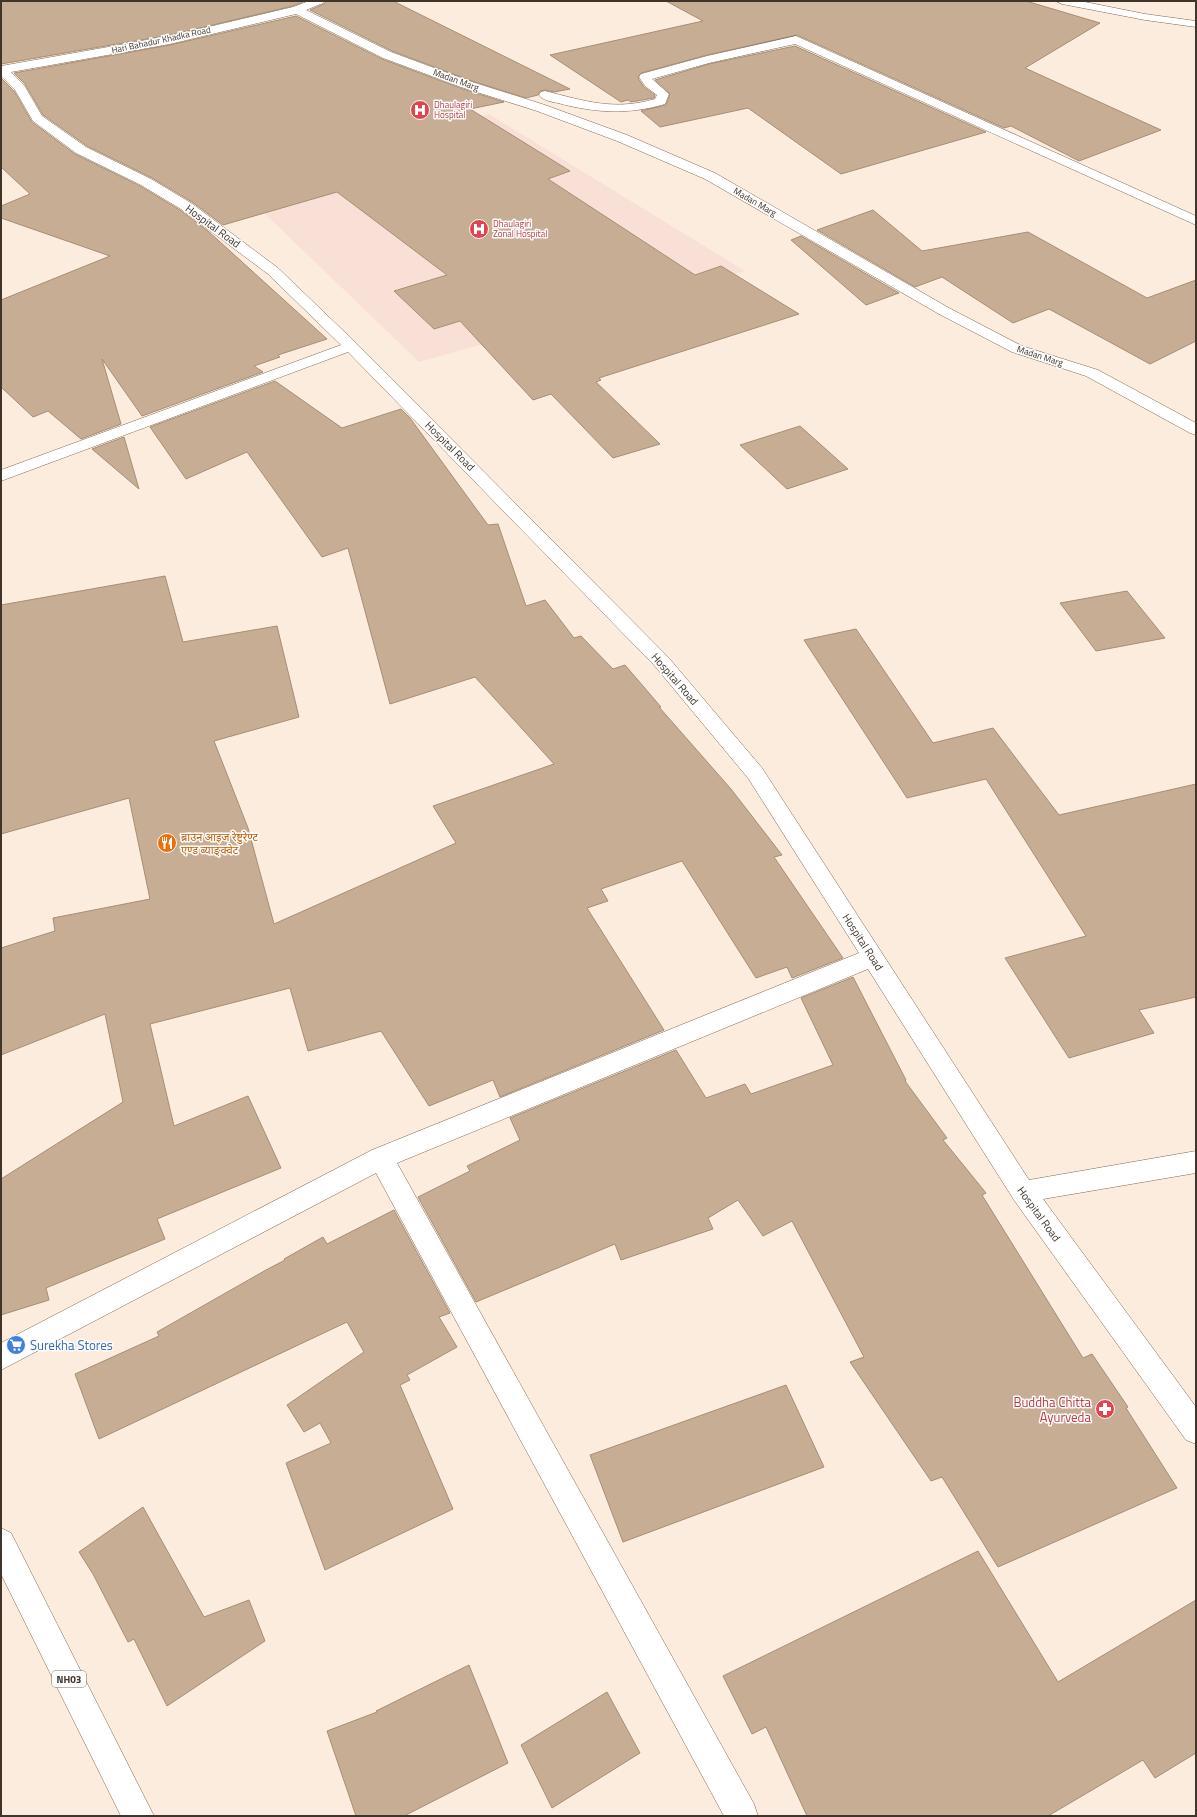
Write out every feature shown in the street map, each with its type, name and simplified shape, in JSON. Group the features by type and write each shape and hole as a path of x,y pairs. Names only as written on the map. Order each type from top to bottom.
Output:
{"street":[{"name":"Hari Bahadur Khadka Road","path":"2,70 170,40 297,10 319,1"},
{"path":"1062,1 1146,17 1196,24"},
{"name":"Madan Marg","path":"297,10 386,55 468,85 541,108 622,138 710,176 944,311 1016,349 1092,373 1196,430"},
{"path":"536,92 570,103 588,106 618,109 644,106 661,101 663,94 649,82 646,77 707,60 796,40 1196,221"},
{"name":"Hospital Road","path":"2,70 20,88 37,118 81,150 146,182 186,206 273,271 351,346 661,661 755,773 1023,1192 1196,1430"},
{"path":"468,85 507,85"},
{"path":"1,476 351,346"},
{"path":"1,1357 381,1158 873,957"},
{"path":"381,1158 742,1816"},
{"path":"1023,1192 1196,1162"},
{"name":"NH03","path":"1,1543 138,1816"}],"shaded area":[{"name":"Dhaulagiri Zonal Hospital","path":"489,114 745,271 419,362 237,187"}],"building":[{"path":"1,1 305,1 293,6 170,35 1,64"},
{"path":"326,1 393,1 570,89 554,92 545,90 540,91 538,95 526,98 472,81 392,51 310,10 324,4"},
{"path":"666,1 1026,1 1100,23 1025,68 1161,130 1079,161 1011,126 1004,128 797,35 707,55 641,73 638,78 644,87 655,95 654,98 631,102 628,100 621,102 550,55 703,21"},
{"path":"296,16 382,59 463,89 504,102 470,109 570,171 548,179 695,275 721,266 799,314 599,378 601,380 596,382 660,444 613,458 551,394 533,400 460,321 434,329 394,291 447,275 337,192 223,225 192,202 152,178 87,146 43,115 25,84 14,73 170,45"},
{"path":"795,46 986,132 841,174 748,108 660,127 641,111 666,105 670,94 655,80 709,64"},
{"path":"1,78 14,91 32,122 75,154 140,186 180,210 208,231 327,339 278,355 280,357 254,366 263,372 142,416 102,359 121,424 81,439 48,411 33,417 1,387 1,300 110,256 1,218 1,206 30,194 1,167"},
{"path":"873,210 922,251 1028,232 1147,298 1196,280 1196,341 1150,364 1049,309 1013,323 942,277 915,287 817,230"},
{"path":"801,236 899,293 866,305 791,240"},
{"path":"275,381 342,428 401,409 410,418 488,525 498,524 526,606 545,600 574,638 581,636 613,669 625,665 661,707 659,707 731,789 782,855 774,857 843,958 792,978 787,967 756,978 682,861 601,889 608,901 587,908 664,1030 500,1097 493,1080 429,1106 381,1031 308,1051 290,988 150,1024 174,1126 248,1096 281,1168 157,1219 165,1239 46,1288 49,1300 1,1315 1,1179 123,1102 105,1014 1,1055 1,948 55,931 53,918 150,899 129,798 1,834 1,605 165,576 183,642 277,626 299,717 214,741 248,828 274,924 456,843 433,806 554,764 475,677 390,704 348,548 322,557 247,452 186,479 150,427"},
{"path":"800,426 848,469 787,489 740,445"},
{"path":"124,437 139,489 92,449"},
{"path":"1127,591 1165,638 1096,651 1060,603"},
{"path":"856,629 933,743 993,728 1059,815 1196,784 1196,997 1139,1010 1154,1033 1069,1058 1005,958 1086,936 986,779 907,798 804,640"},
{"path":"853,977 906,1080 905,1081 947,1138 943,1140 986,1193 982,1195 1083,1358 1092,1354 1128,1407 1126,1408 1177,1488 998,1567 942,1477 931,1481 850,1362 864,1357 792,1221 763,1236 738,1200 708,1218 713,1229 621,1260 615,1244 476,1302 418,1197 470,1171 467,1166 520,1140 510,1118 676,1050 706,1098 745,1084 751,1094 833,1065 801,998"},
{"path":"394,1210 450,1313 439,1317 457,1347 407,1375 410,1380 400,1385 453,1509 325,1570 286,1463 331,1443 320,1423 304,1432 287,1405 364,1352 347,1322 99,1439 75,1374 159,1336 157,1332 323,1237 327,1244"},
{"path":"786,1385 824,1467 623,1542 590,1455"},
{"path":"143,1507 204,1617 249,1600 265,1641 167,1706 134,1639 128,1642 93,1574 79,1552"},
{"path":"978,1551 1058,1682 1196,1600 1196,1753 1155,1778 1143,1760 1048,1816 807,1816 766,1727 752,1734 723,1676"},
{"path":"469,1665 508,1763 404,1816 356,1816 327,1731 377,1712 376,1711"},
{"path":"607,1692 640,1753 552,1808 521,1745"}],"place":[{"name":"Dhaulagiri Hospital","path":"420,110"},
{"name":"Dhaulagiri Zonal Hospital","path":"479,229"},
{"name":"ब्राउन आइज रेष्टुरेण्ट एण्ड ब्याङ्क्वेट","path":"167,843"},
{"name":"Surekha Stores","path":"16,1345"},
{"name":"Buddha Chitta Ayurveda","path":"1105,1409"}]}
